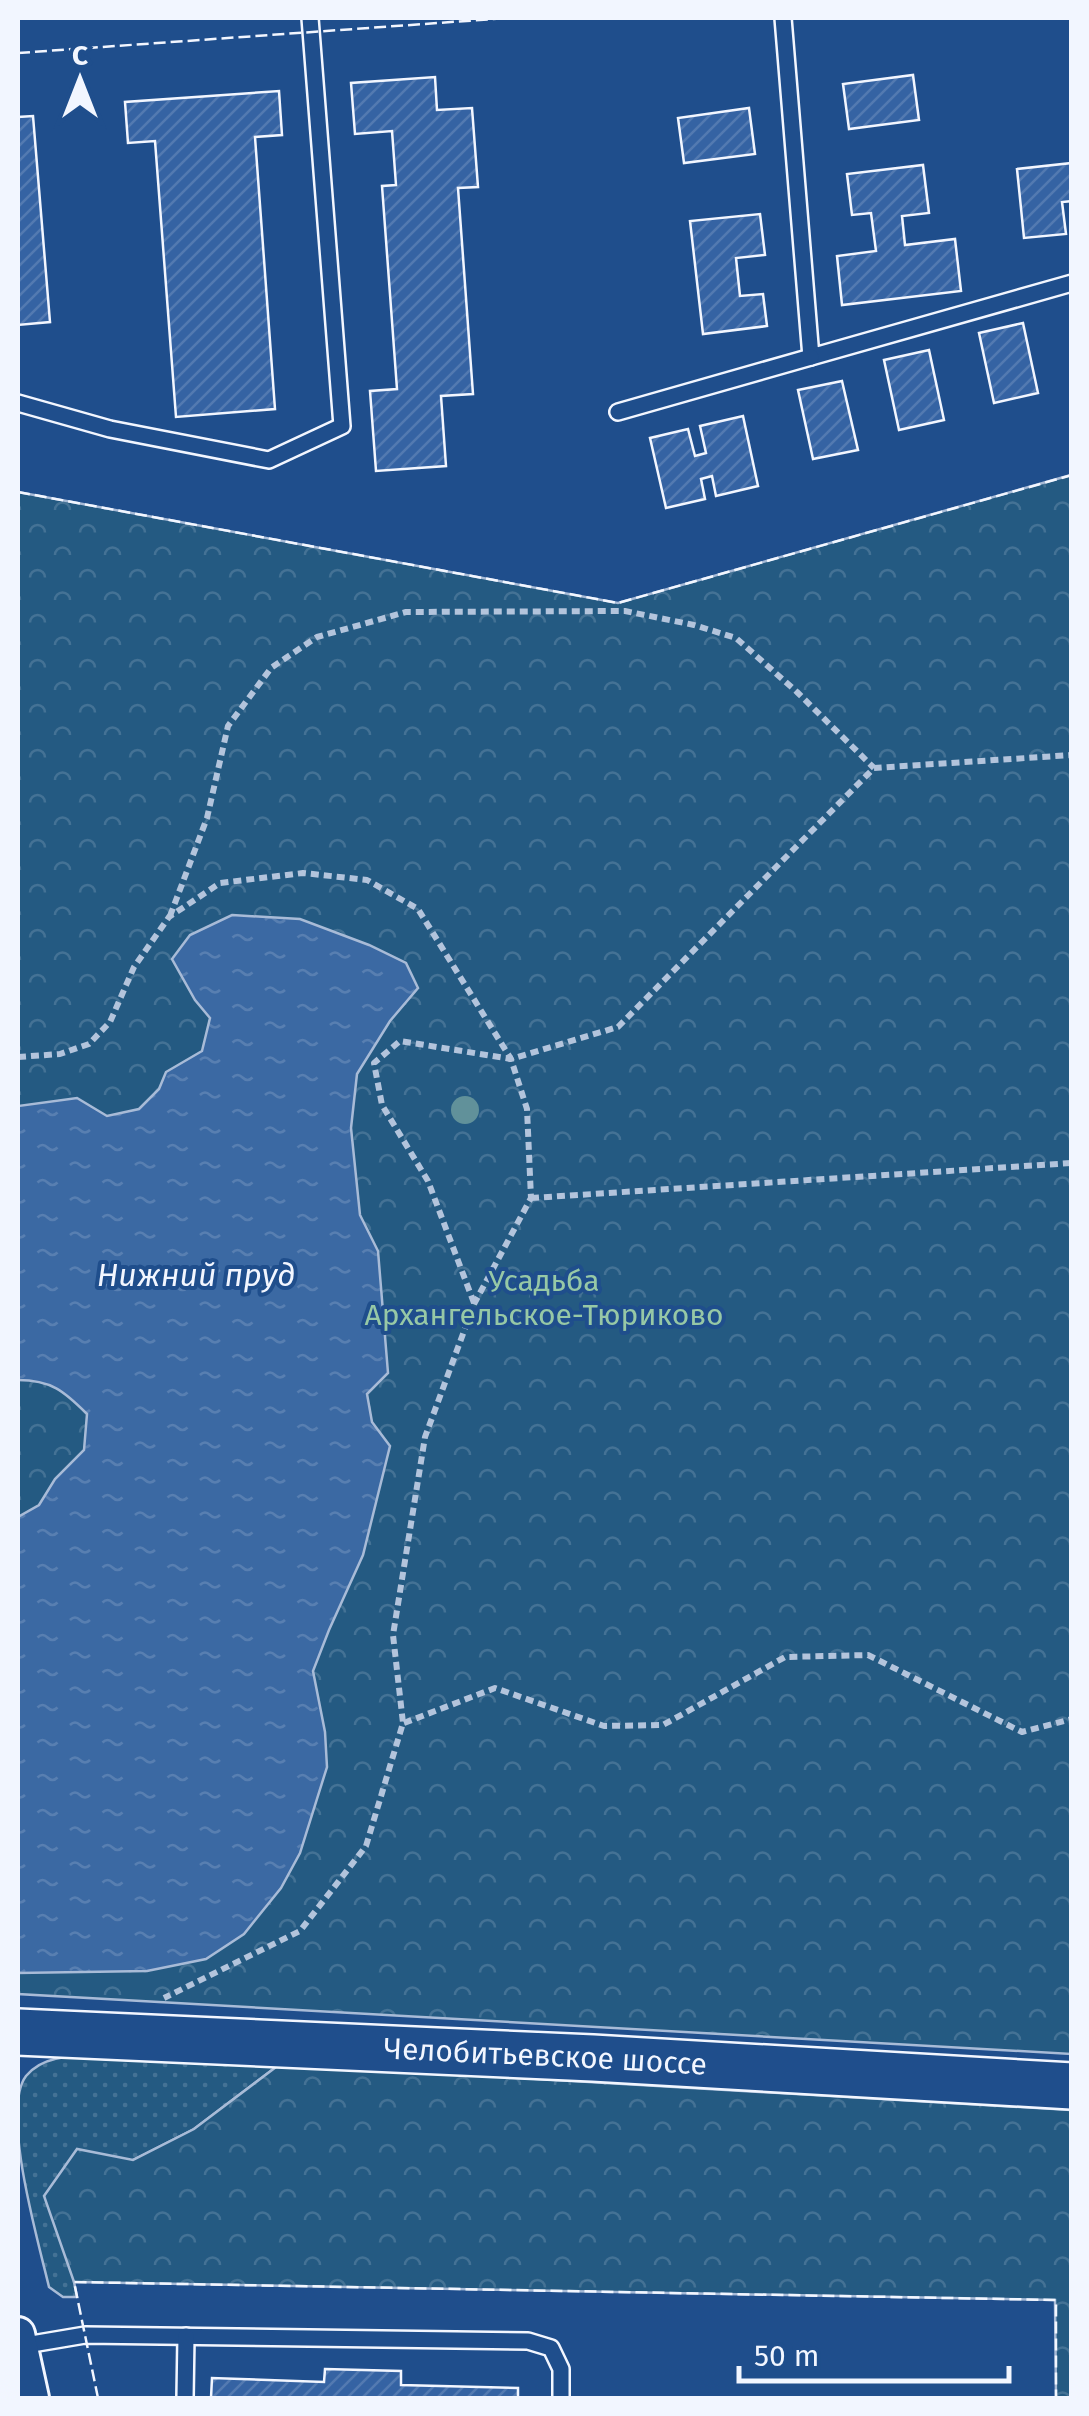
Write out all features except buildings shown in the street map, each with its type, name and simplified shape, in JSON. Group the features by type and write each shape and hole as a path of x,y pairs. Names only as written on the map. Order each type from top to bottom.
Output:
{"street":[{"name":"Челобитьевское шоссе","path":"18,2032 613,2059 1072,2086"},
{"path":"19,2340 32,2398"}],"lane":[{"path":"18,403 110,429 270,460 342,426 310,18"},
{"path":"783,18 811,357"},
{"path":"618,412 1072,282"},
{"path":"19,2340 85,2335 528,2340 551,2348 561,2370 561,2398"},
{"path":"185,2398 186,2336"}],"path":[{"path":"18,1057 60,1054 89,1044 110,1022 134,967 170,917 206,818 228,726 271,668 318,637 406,612 624,611 694,625 736,638 874,768"},
{"path":"474,1304 428,1181 382,1105 374,1063 400,1040 511,1059 618,1027 874,768 1072,755"},
{"path":"162,1998 300,1930 366,1846 404,1723 393,1635 425,1437 474,1304 530,1198 528,1108 511,1059 418,909 366,880 302,873 220,883 170,917"},
{"path":"530,1198 1072,1163"},
{"path":"404,1723 495,1688 604,1726 664,1725 785,1656 868,1655 1022,1732 1072,1719"}],"green space":[{"name":"Усадьба Архангельское-Тюриково","path":"1071,475 1071,2054 18,1994 18,492 618,603"},
{"path":"98,2055 280,2064 194,2129 133,2160 74,2282 77,2297 63,2297 49,2287 30,2211 19,2147 19,2093 26,2076 41,2064 59,2058"},
{"path":"280,2064 1071,2110 1071,2398 1056,2398 1055,2300 74,2282 44,2196 77,2149 133,2160 194,2129"}],"water":[{"name":"Нижний пруд","path":"232,915 300,919 369,945 406,963 418,988 390,1021 357,1074 351,1128 360,1215 378,1251 388,1373 367,1394 372,1422 390,1446 363,1555 313,1671 325,1732 327,1767 300,1853 281,1888 244,1934 206,1959 147,1971 18,1973 18,1517 39,1505 55,1479 84,1450 87,1414 56,1388 18,1380 18,1106 77,1098 107,1116 139,1109 159,1089 166,1072 202,1051 210,1018 172,959 190,935"}],"fence":[{"path":"18,53 508,18"},
{"path":"18,492 618,603 1072,475"},
{"path":"98,2398 74,2282 1056,2300 1056,2398"}]}
